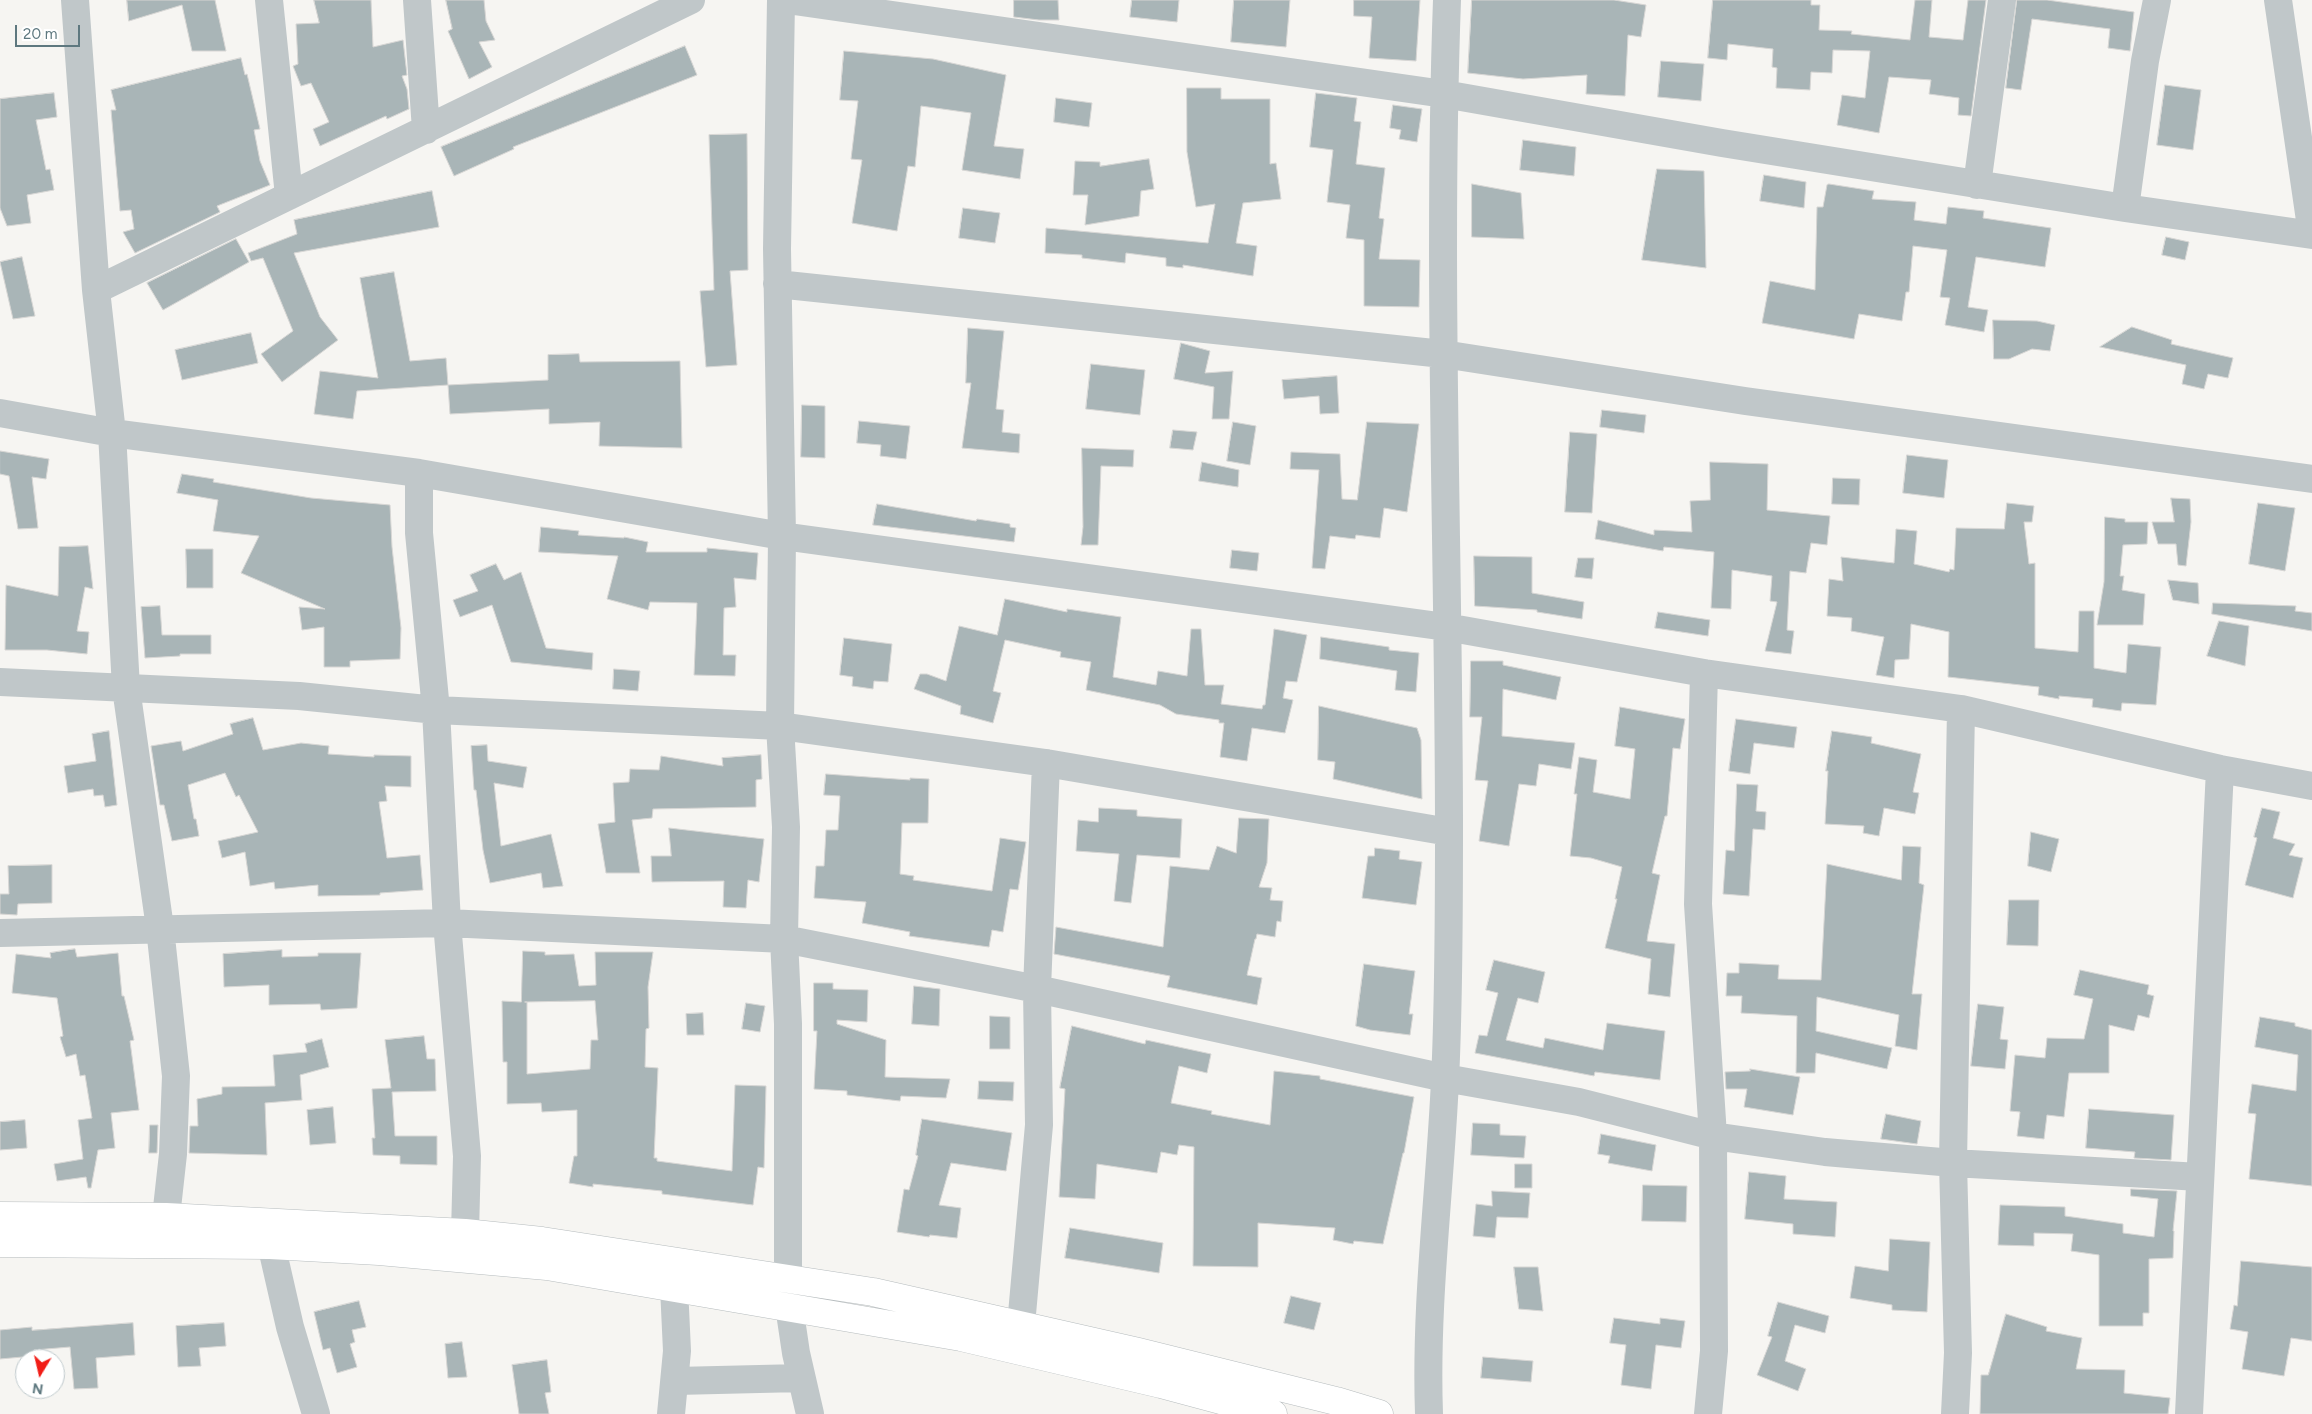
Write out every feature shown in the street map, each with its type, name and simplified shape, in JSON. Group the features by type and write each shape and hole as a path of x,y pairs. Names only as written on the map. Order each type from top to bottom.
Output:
{"main road":[{"path":"0,1216 166,1217 379,1251 547,1266 961,1337 1161,1384 1273,1414"},
{"path":"0,1242 268,1234 465,1233 542,1241 872,1292 1021,1324 1269,1384 1379,1414"}],"street":[{"path":"75,0 96,290 112,434 126,688 160,928 176,1076 173,1154 166,1217"},
{"path":"269,0 289,196"},
{"path":"417,0 426,130"},
{"path":"96,290 692,0"},
{"path":"781,0 778,284 782,536 780,726 786,828 784,939 788,1024 788,1278"},
{"path":"787,0 1444,94 1722,143 1977,185 2312,235 2278,0"},
{"path":"1429,1414 1429,1323 1445,1078 1449,832 1443,354 1444,94 1447,0"},
{"path":"1977,185 2002,0"},
{"path":"2125,208 2145,61 2157,0"},
{"path":"778,284 1443,354 1745,401 2312,479"},
{"path":"0,413 112,434 418,473 782,536 1446,627 1704,673 1961,708 2220,768 2312,786"},
{"path":"418,473 419,533 436,710 447,923 467,1156 465,1233"},
{"path":"1704,673 1698,904 1713,1136 1714,1351 1708,1414"},
{"path":"0,682 299,696 436,710 780,726 1046,763 1449,832"},
{"path":"1955,1414 1958,1353 1953,1163 1961,708"},
{"path":"1021,1324 1039,1125 1037,989 1046,763"},
{"path":"2189,1414 2220,768"},
{"path":"0,933 447,923 784,939 1037,989 1445,1078 1579,1102 1713,1136 1825,1152 1953,1163 2200,1177"},
{"path":"268,1234 290,1328 316,1414"},
{"path":"672,1414 677,1351 674,1287"},
{"path":"789,1306 796,1354 810,1414"},
{"path":"676,1380 802,1378"}],"building":[{"path":"127,0 215,0 226,51 192,51 182,5 129,21"},
{"path":"314,0 371,0 373,47 403,40 407,75 402,76 407,89 409,109 387,119 386,116 320,146 313,129 329,122 311,83 301,86 293,66 298,64 296,24 319,23"},
{"path":"446,0 484,0 486,21 495,40 479,42 492,67 469,79 448,31 452,29"},
{"path":"1014,0 1058,0 1059,20 1014,17"},
{"path":"1132,0 1179,0 1177,22 1130,17"},
{"path":"1234,0 1290,0 1286,47 1231,42"},
{"path":"1354,0 1420,0 1416,61 1369,58 1372,17 1354,16"},
{"path":"1472,0 1614,0 1646,5 1641,37 1628,35 1625,96 1586,94 1587,75 1523,79 1468,73"},
{"path":"1713,0 1811,0 1811,5 1820,5 1819,30 1852,31 1851,34 1910,40 1915,0 1932,0 1929,37 1963,40 1968,0 1986,0 1971,116 1958,115 1959,98 1929,94 1931,80 1889,77 1879,133 1837,125 1842,95 1865,98 1870,51 1833,50 1832,73 1811,72 1810,90 1776,88 1777,68 1772,67 1773,49 1728,44 1727,60 1708,58"},
{"path":"2017,0 2047,0 2134,12 2130,51 2108,48 2110,29 2032,19 2021,90 2006,88"},
{"path":"685,46 697,75 513,147 514,149 454,176 441,147"},
{"path":"844,51 933,59 1006,75 994,146 1024,149 1020,179 962,170 971,113 921,106 915,167 908,166 897,231 852,223 862,160 851,159 858,101 840,100"},
{"path":"241,58 245,75 247,74 260,129 254,130 260,161 270,185 217,206 220,212 135,253 123,232 134,229 131,210 120,211 111,110 116,110 111,90"},
{"path":"1661,61 1704,64 1701,101 1658,97"},
{"path":"2165,85 2201,90 2193,150 2157,145"},
{"path":"1187,88 1221,88 1221,99 1270,99 1270,164 1276,163 1281,199 1243,203 1236,243 1257,246 1253,276 1183,265 1183,268 1166,266 1166,258 1126,253 1125,263 1082,258 1082,255 1045,253 1046,228 1208,243 1215,204 1196,207 1187,152"},
{"path":"54,93 57,117 36,120 46,170 50,169 54,190 27,195 31,223 7,226 0,208 0,99"},
{"path":"1316,93 1357,98 1354,121 1361,122 1356,164 1385,168 1379,218 1384,219 1379,259 1420,260 1419,307 1364,306 1364,240 1346,238 1350,205 1327,202 1333,150 1310,147"},
{"path":"1056,98 1092,103 1089,127 1054,122"},
{"path":"1393,105 1422,109 1417,142 1399,139 1401,130 1390,128"},
{"path":"747,134 748,270 730,271 737,365 706,367 700,291 714,290 709,135"},
{"path":"1523,140 1576,147 1574,176 1520,170"},
{"path":"1149,159 1154,189 1141,191 1139,216 1085,225 1088,195 1073,195 1075,161 1100,162 1100,166"},
{"path":"1657,169 1704,171 1706,268 1642,260"},
{"path":"1764,175 1806,182 1804,208 1760,201"},
{"path":"1472,184 1521,193 1524,239 1472,237"},
{"path":"1827,185 1874,191 1872,199 1916,202 1914,220 1946,224 1948,207 1984,211 1983,218 2051,228 2045,267 1976,257 1968,307 1988,310 1984,332 1945,325 1950,298 1940,297 1947,250 1913,246 1909,292 1906,292 1902,321 1859,314 1854,339 1762,323 1770,281 1815,290 1817,207 1823,207"},
{"path":"432,191 439,227 294,253 320,317 338,340 282,382 261,354 293,331 263,258 251,261 248,253 297,234 294,220"},
{"path":"963,208 1000,213 995,243 959,238"},
{"path":"2166,237 2189,242 2185,260 2162,255"},
{"path":"236,239 249,262 163,310 147,283"},
{"path":"22,257 35,316 13,319 0,262"},
{"path":"394,272 410,361 446,358 448,385 357,391 353,419 314,414 320,371 378,378 360,278"},
{"path":"1993,320 2037,321 2055,325 2050,351 2032,349 2009,359 1994,359"},
{"path":"2132,327 2172,340 2171,344 2233,358 2228,378 2208,374 2204,389 2182,384 2186,365 2100,347"},
{"path":"968,328 1004,331 996,409 1004,410 1002,432 1020,434 1019,453 962,448 971,383 966,383"},
{"path":"251,333 258,363 182,380 175,350"},
{"path":"1181,343 1210,351 1205,373 1233,371 1229,419 1212,419 1214,387 1174,379"},
{"path":"579,354 580,362 680,361 682,448 599,446 600,422 549,424 549,409 450,414 448,385 548,380 548,355"},
{"path":"1091,364 1145,370 1140,415 1086,409"},
{"path":"1337,376 1339,413 1320,414 1319,396 1284,399 1282,380"},
{"path":"802,405 825,406 825,458 801,457"},
{"path":"1602,410 1646,415 1644,433 1600,427"},
{"path":"859,421 910,426 906,459 880,456 881,445 857,443"},
{"path":"1233,422 1256,426 1250,465 1227,461"},
{"path":"1367,422 1419,424 1407,512 1384,508 1380,538 1356,535 1355,539 1330,536 1325,569 1312,568 1319,470 1290,469 1291,452 1340,454 1342,499 1357,500"},
{"path":"1173,430 1197,432 1193,450 1170,448"},
{"path":"1570,432 1597,434 1592,513 1565,512"},
{"path":"1082,448 1134,450 1133,467 1101,466 1098,545 1081,545 1083,527"},
{"path":"0,451 49,459 46,479 32,477 38,528 18,529 9,476 0,474"},
{"path":"1907,455 1948,460 1944,498 1903,493"},
{"path":"1202,462 1239,470 1238,487 1199,481"},
{"path":"1710,462 1768,464 1767,510 1830,516 1827,545 1811,543 1806,573 1790,571 1787,630 1794,631 1791,654 1765,651 1777,602 1770,601 1772,576 1732,570 1731,609 1711,608 1714,552 1664,547 1663,551 1595,539 1598,520 1654,535 1654,530 1692,532 1690,501 1710,500"},
{"path":"182,474 214,479 213,482 311,498 390,505 392,547 401,628 400,659 350,661 350,667 324,667 324,627 302,630 299,607 325,609 241,573 259,536 213,531 218,500 177,493"},
{"path":"1833,478 1860,479 1859,505 1832,504"},
{"path":"2171,498 2190,499 2191,522 2186,566 2178,565 2176,544 2158,544 2152,522 2174,522"},
{"path":"2007,503 2034,506 2032,522 2024,522 2029,564 2035,563 2035,648 2078,652 2079,611 2094,611 2094,668 2126,673 2128,644 2161,647 2156,705 2122,703 2121,711 2092,707 2093,699 2059,696 2059,699 2038,695 2039,687 1948,677 1949,632 1911,624 1909,659 1895,660 1894,678 1876,675 1884,637 1851,631 1852,618 1827,616 1829,579 1843,581 1841,557 1894,563 1896,529 1917,531 1914,564 1949,572 1950,569 1954,570 1956,528 2004,529"},
{"path":"2258,503 2295,508 2285,571 2249,564"},
{"path":"877,504 976,521 977,519 1010,524 1010,527 1016,528 1014,542 873,525"},
{"path":"2105,517 2125,519 2125,522 2148,522 2147,544 2123,545 2120,576 2124,576 2122,590 2145,594 2143,625 2097,625 2104,582"},
{"path":"541,527 579,531 578,535 624,537 648,542 646,552 707,552 707,548 758,553 756,580 734,578 736,607 724,608 723,655 736,655 735,676 694,675 697,603 650,602 648,610 607,599 618,556 539,552"},
{"path":"88,546 93,589 85,587 77,631 89,632 87,654 47,650 5,650 6,585 58,596 59,547"},
{"path":"186,549 213,549 213,588 187,588"},
{"path":"1232,550 1259,553 1257,571 1230,568"},
{"path":"1474,556 1532,557 1532,593 1584,602 1582,619 1537,612 1537,610 1475,606"},
{"path":"1578,558 1594,558 1592,579 1575,577"},
{"path":"496,564 504,580 521,572 546,648 593,653 592,670 511,662 492,605 460,617 453,600 478,591 470,575"},
{"path":"2168,580 2198,583 2199,604 2173,600"},
{"path":"1005,599 1067,612 1067,609 1121,617 1113,677 1156,685 1158,671 1187,676 1191,629 1201,629 1205,685 1224,685 1221,704 1262,709 1263,705 1265,705 1274,629 1307,635 1297,682 1286,681 1283,698 1293,700 1285,733 1252,728 1247,761 1220,757 1224,723 1219,723 1219,720 1176,714 1160,705 1086,690 1091,662 1060,657 1061,652 1005,640 993,691 1001,693 993,723 960,714 961,706 914,689 920,674 927,674 946,681 959,626 997,635"},
{"path":"2213,603 2296,606 2295,611 2312,613 2312,631 2212,614"},
{"path":"160,606 162,635 211,635 211,654 180,654 180,656 145,658 141,607"},
{"path":"1658,612 1710,620 1708,636 1655,628"},
{"path":"2219,621 2249,626 2245,666 2207,656"},
{"path":"1321,637 1389,647 1389,650 1419,653 1416,692 1395,690 1397,671 1320,659"},
{"path":"844,638 892,644 888,682 874,681 873,689 852,686 853,677 840,675"},
{"path":"1471,661 1503,661 1503,665 1561,677 1556,700 1503,689 1502,736 1575,743 1571,769 1539,764 1536,786 1519,784 1509,846 1479,841 1488,781 1475,780 1482,717 1470,717"},
{"path":"614,669 640,671 638,691 613,689"},
{"path":"1319,706 1417,728 1421,740 1422,799 1333,779 1335,762 1318,760"},
{"path":"1620,707 1685,719 1680,749 1673,748 1667,816 1665,816 1652,873 1660,875 1647,941 1675,944 1670,997 1648,994 1651,959 1605,948 1617,899 1615,899 1622,867 1591,858 1570,856 1577,794 1574,794 1579,757 1597,760 1593,792 1630,799 1635,749 1615,746"},
{"path":"253,718 263,750 301,743 329,746 328,754 374,757 374,755 411,756 411,787 385,786 387,801 379,802 387,858 420,855 423,890 380,893 380,895 318,896 318,885 275,889 274,882 250,886 245,852 222,858 218,841 258,832 239,795 236,797 225,773 188,785 199,836 172,841 164,805 160,805 151,746 181,741 183,751 233,734 230,724"},
{"path":"1736,719 1797,727 1794,748 1754,743 1750,774 1729,771"},
{"path":"109,731 117,805 105,807 103,795 94,796 93,789 68,793 64,766 96,761 92,734"},
{"path":"1832,731 1872,737 1871,743 1921,754 1913,792 1919,793 1915,814 1884,808 1879,836 1863,833 1864,826 1825,824 1828,771 1826,771"},
{"path":"487,745 488,761 527,767 523,788 494,783 501,846 551,834 563,886 543,888 541,873 490,883 483,850 476,790 474,790 471,746"},
{"path":"761,755 762,779 756,780 756,807 653,809 652,818 632,820 640,873 606,873 598,824 615,822 613,783 629,782 630,769 659,770 661,756 723,766 722,758"},
{"path":"826,774 910,780 910,778 929,779 928,823 902,823 900,874 914,876 913,880 992,891 1000,838 1026,842 1018,890 1010,889 1003,932 992,930 989,947 909,936 910,932 862,923 866,902 814,898 816,866 824,866 826,830 838,830 840,796 824,795"},
{"path":"1737,784 1758,785 1756,811 1766,812 1765,830 1753,829 1749,896 1723,894 1726,850 1734,851"},
{"path":"1099,808 1137,810 1137,816 1182,819 1180,858 1137,855 1131,903 1114,901 1119,854 1076,851 1078,820 1098,822"},
{"path":"2262,808 2280,812 2273,838 2295,844 2289,855 2303,858 2293,898 2245,885 2257,838 2254,837"},
{"path":"1239,818 1269,819 1267,863 1259,887 1272,888 1270,900 1283,901 1281,922 1277,921 1275,937 1257,934 1255,939 1247,975 1262,978 1257,1005 1167,987 1170,976 1054,954 1056,927 1163,947 1170,866 1209,870 1217,846 1236,853"},
{"path":"669,828 764,839 759,882 748,880 746,908 723,907 724,881 652,882 651,856 671,856"},
{"path":"2031,832 2059,839 2051,872 2028,866"},
{"path":"1903,846 1921,847 1919,883 1924,885 1912,994 1922,994 1917,1050 1895,1046 1899,1015 1817,997 1816,1031 1892,1048 1887,1069 1816,1053 1815,1073 1796,1073 1797,1016 1741,1013 1742,996 1726,996 1727,973 1739,973 1739,963 1779,965 1778,979 1821,980 1827,864 1901,880"},
{"path":"1375,848 1400,851 1399,859 1422,862 1416,905 1362,898 1368,856 1374,856"},
{"path":"52,865 52,903 18,904 17,915 0,914 0,894 9,894 8,866"},
{"path":"2009,900 2039,900 2038,946 2007,945"},
{"path":"75,949 77,957 118,953 122,996 124,996 134,1040 130,1041 139,1110 111,1113 115,1148 98,1150 91,1188 88,1188 86,1177 57,1181 54,1164 83,1159 78,1120 92,1118 85,1075 80,1076 76,1054 66,1057 60,1037 63,1036 57,998 12,993 16,954 51,958 50,953"},
{"path":"282,950 282,957 318,956 318,953 361,953 357,1008 321,1010 320,1004 269,1005 269,985 224,987 223,954"},
{"path":"523,951 545,952 545,955 574,954 579,986 596,985 595,952 653,952 648,987 649,1028 646,1029 645,1067 658,1068 654,1158 657,1158 657,1161 732,1171 735,1085 766,1086 764,1168 758,1167 753,1205 662,1194 662,1191 593,1184 593,1187 569,1183 574,1156 577,1156 577,1110 542,1112 541,1103 507,1104 507,1062 503,1062 502,1001 521,1002","holes":["595,1001 598,1040 591,1040 590,1069 527,1074 527,1002 525,1002"]},
{"path":"1494,960 1545,972 1538,1003 1518,998 1506,1040 1543,1048 1545,1038 1603,1050 1607,1023 1665,1031 1660,1080 1595,1072 1594,1076 1475,1053 1479,1035 1487,1036 1498,993 1486,990"},
{"path":"1364,964 1415,971 1409,1014 1413,1014 1410,1035 1370,1030 1356,1026"},
{"path":"2080,970 2149,985 2147,994 2154,996 2149,1018 2138,1015 2134,1031 2109,1025 2109,1073 2069,1073 2064,1117 2047,1115 2044,1139 2017,1136 2020,1112 2010,1111 2015,1055 2045,1058 2047,1038 2084,1039 2093,999 2074,995"},
{"path":"814,983 833,983 833,989 868,990 867,1022 837,1020 837,1024 886,1040 885,1077 950,1079 946,1098 901,1096 900,1101 847,1095 847,1091 814,1089 817,1031 814,1031"},
{"path":"914,986 940,989 939,1026 912,1024"},
{"path":"746,1003 765,1006 760,1032 742,1029"},
{"path":"1978,1004 2004,1007 2000,1039 2008,1040 2005,1069 1971,1066"},
{"path":"703,1013 704,1035 687,1035 686,1014"},
{"path":"990,1016 1010,1017 1010,1049 990,1049"},
{"path":"2260,1017 2295,1023 2295,1026 2312,1030 2312,1186 2249,1179 2256,1114 2248,1113 2252,1084 2296,1091 2298,1055 2255,1047"},
{"path":"1072,1026 1145,1044 1146,1040 1211,1054 1207,1073 1179,1066 1171,1103 1212,1111 1211,1114 1270,1125 1274,1071 1320,1076 1320,1079 1414,1097 1404,1153 1383,1244 1354,1241 1353,1244 1333,1240 1335,1228 1258,1223 1258,1267 1193,1266 1194,1147 1179,1145 1177,1155 1161,1152 1157,1173 1097,1164 1095,1199 1059,1197 1065,1089 1060,1088"},
{"path":"424,1036 427,1059 435,1059 436,1091 392,1092 395,1136 437,1136 437,1165 400,1164 400,1156 373,1155 372,1138 375,1138 372,1089 391,1088 385,1040"},
{"path":"322,1039 329,1067 300,1075 302,1100 265,1103 267,1155 189,1153 190,1126 198,1126 197,1099 222,1094 222,1087 275,1086 273,1055 307,1052 305,1044"},
{"path":"1750,1069 1800,1077 1793,1115 1744,1107 1747,1089 1726,1089 1725,1072 1750,1071"},
{"path":"979,1081 1014,1082 1013,1101 978,1099"},
{"path":"333,1107 336,1143 310,1145 307,1110"},
{"path":"2089,1109 2174,1115 2171,1160 2134,1158 2135,1152 2086,1148"},
{"path":"1886,1114 1921,1121 1917,1144 1881,1139"},
{"path":"922,1119 1012,1133 1006,1171 951,1163 939,1205 961,1208 957,1238 930,1235 929,1237 897,1232 904,1189 909,1190 918,1156 916,1155"},
{"path":"25,1120 27,1148 0,1150 0,1122"},
{"path":"1473,1123 1500,1124 1500,1135 1526,1136 1524,1158 1471,1155"},
{"path":"150,1125 158,1125 157,1153 149,1153"},
{"path":"1601,1134 1656,1145 1652,1171 1608,1163 1610,1156 1598,1154"},
{"path":"1515,1164 1532,1164 1532,1188 1515,1188"},
{"path":"1749,1172 1786,1176 1784,1199 1837,1202 1835,1237 1793,1234 1793,1224 1745,1219"},
{"path":"1643,1185 1687,1186 1686,1222 1642,1221"},
{"path":"2131,1189 2177,1191 2173,1231 2173,1258 2149,1259 2149,1313 2143,1313 2143,1326 2099,1326 2099,1255 2071,1251 2073,1234 2034,1233 2034,1246 1998,1245 2000,1205 2065,1207 2065,1216 2123,1224 2123,1233 2154,1237 2158,1199 2131,1196"},
{"path":"1492,1191 1530,1193 1528,1218 1497,1217 1495,1238 1473,1236 1476,1204 1492,1206"},
{"path":"1070,1228 1163,1243 1159,1273 1065,1258"},
{"path":"1890,1239 1930,1242 1927,1312 1892,1310 1892,1305 1850,1298 1855,1266 1888,1271"},
{"path":"2241,1261 2312,1267 2312,1341 2291,1338 2284,1376 2242,1369 2248,1332 2230,1329 2234,1305 2237,1306"},
{"path":"1514,1267 1538,1267 1543,1311 1519,1309"},
{"path":"1291,1296 1321,1303 1314,1330 1284,1323"},
{"path":"359,1301 366,1327 352,1330 355,1342 350,1344 357,1367 337,1373 330,1348 323,1350 314,1312"},
{"path":"1778,1302 1829,1316 1825,1333 1795,1325 1785,1361 1806,1369 1798,1391 1757,1375 1772,1337 1768,1336"},
{"path":"2006,1314 2047,1327 2046,1331 2082,1338 2076,1369 2125,1370 2124,1393 2170,1398 2168,1414 1980,1414 1981,1375 1988,1375"},
{"path":"1614,1318 1660,1324 1660,1318 1685,1321 1681,1348 1656,1345 1651,1389 1621,1385 1626,1345 1610,1343"},
{"path":"133,1323 135,1355 96,1358 98,1388 74,1389 70,1347 15,1349 15,1358 0,1359 0,1330 32,1327 32,1330"},
{"path":"224,1323 226,1346 199,1348 201,1366 178,1367 176,1326"},
{"path":"462,1342 467,1377 448,1378 445,1344"},
{"path":"1483,1357 1533,1361 1531,1382 1481,1378"},
{"path":"547,1360 551,1392 545,1393 549,1414 519,1414 512,1365"}]}
